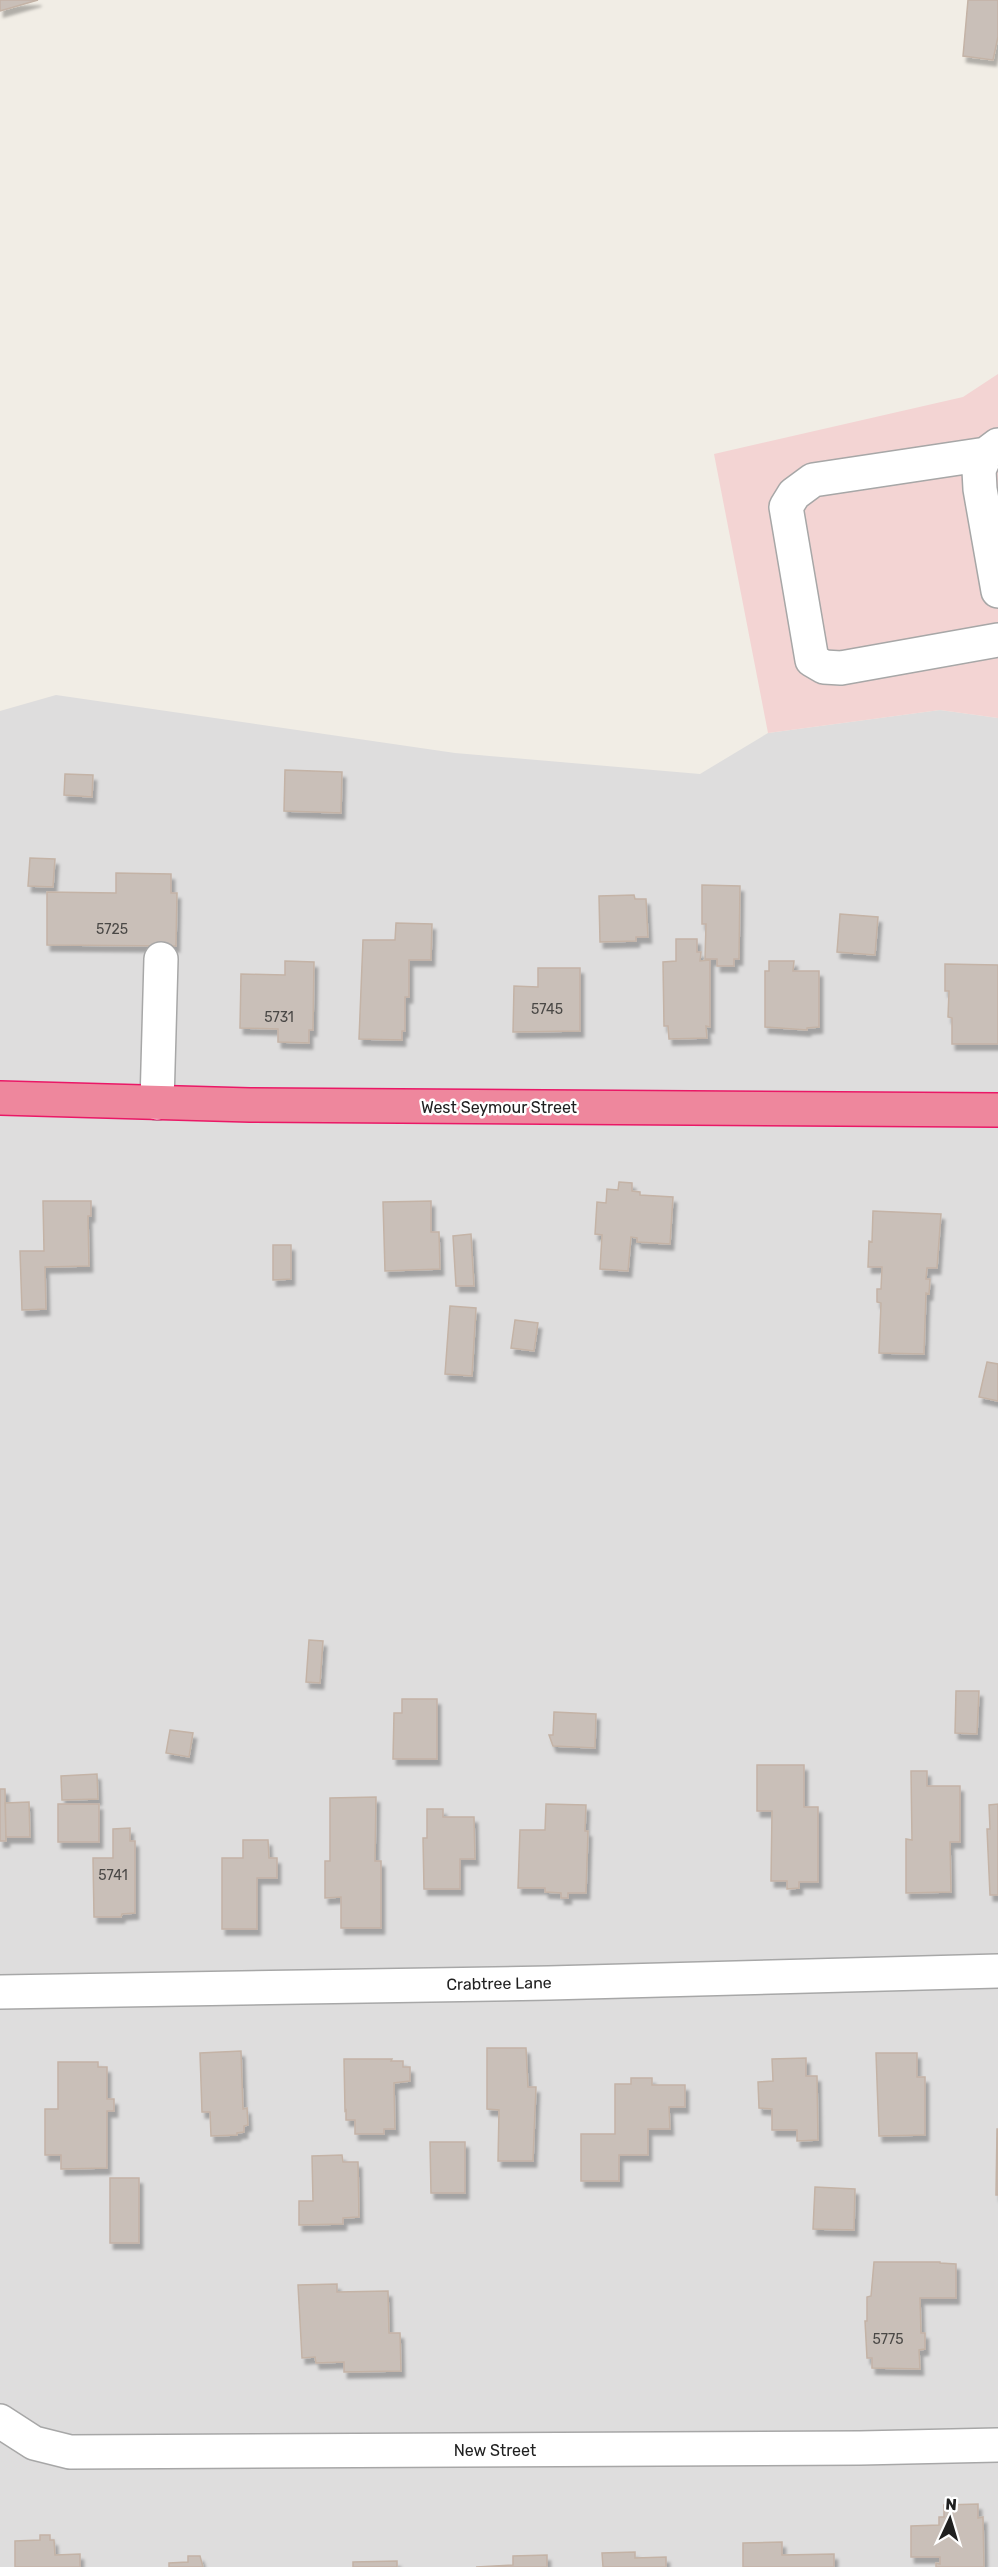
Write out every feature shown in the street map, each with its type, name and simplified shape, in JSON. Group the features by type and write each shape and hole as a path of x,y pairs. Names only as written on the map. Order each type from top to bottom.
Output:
{"highway":[{"name":"West Seymour Street","path":"0,1098 250,1106 998,1110"}],"street":[{"path":"992,449 979,470 980,489 998,591"},
{"path":"992,449 813,480 794,494 786,507 812,660 824,667 841,668 998,640"},
{"path":"157,1103 161,959"},
{"name":"Crabtree Lane","path":"0,1992 537,1983 998,1971"},
{"name":"New Street","path":"0,2421 34,2443 70,2452 848,2448 998,2445"}],"shaded area":[{"path":"998,374 998,718 940,710 768,733 714,454 963,397"},
{"path":"56,695 455,753 700,774 768,733 940,710 998,718 998,2567 0,2567 0,711"}],"building":[{"path":"0,0 38,0 0,11"},
{"path":"968,0 998,0 998,37 993,60 963,56"},
{"path":"285,770 342,772 341,813 284,811"},
{"path":"65,774 93,775 92,797 64,795"},
{"path":"30,858 55,859 53,887 28,886"},
{"path":"116,873 171,874 171,893 177,893 176,946 47,945 47,892 116,893"},
{"path":"702,885 740,886 739,959 734,959 734,966 717,966 717,959 705,959 706,924 702,924"},
{"path":"634,895 635,899 646,899 648,937 636,937 636,941 600,942 599,896"},
{"path":"840,914 878,917 875,955 837,952"},
{"path":"396,923 432,924 431,960 409,960 409,997 405,997 405,1031 402,1031 402,1040 359,1039 363,940 395,940"},
{"path":"676,939 697,939 697,952 701,952 700,961 710,960 710,1027 706,1026 707,1038 669,1039 668,1026 664,1026 663,962 676,961"},
{"path":"285,961 314,962 313,1030 309,1030 309,1043 278,1042 278,1029 240,1028 241,974 285,975"},
{"path":"769,961 794,961 793,971 819,971 819,1027 807,1028 807,1030 765,1027 765,971 769,971"},
{"path":"945,964 998,965 998,1044 952,1044 952,1018 948,1017 949,991 945,991"},
{"path":"538,968 580,968 580,1031 513,1032 514,986 538,987"},
{"path":"619,1182 632,1183 632,1191 640,1192 640,1195 673,1197 670,1244 637,1242 637,1238 631,1237 628,1271 600,1269 602,1235 595,1234 597,1202 606,1203 607,1189 618,1190"},
{"path":"43,1201 91,1201 91,1216 88,1216 89,1266 45,1267 46,1309 22,1310 20,1251 44,1251"},
{"path":"431,1201 431,1232 439,1232 440,1269 385,1271 383,1202"},
{"path":"873,1211 941,1214 937,1268 927,1268 926,1279 930,1279 929,1294 926,1293 924,1354 879,1353 881,1303 877,1302 877,1289 881,1289 882,1267 868,1267"},
{"path":"471,1234 474,1286 456,1286 453,1236"},
{"path":"273,1245 291,1245 291,1279 273,1280"},
{"path":"450,1306 476,1308 472,1376 445,1374"},
{"path":"515,1320 538,1323 534,1351 511,1348"},
{"path":"987,1362 998,1364 998,1401 979,1397"},
{"path":"309,1640 323,1641 320,1683 306,1682"},
{"path":"956,1691 979,1691 977,1734 955,1733"},
{"path":"402,1699 437,1699 437,1759 393,1759 394,1713 402,1713"},
{"path":"554,1712 596,1714 595,1748 553,1746 549,1735 553,1735"},
{"path":"170,1730 193,1733 189,1757 166,1753"},
{"path":"757,1765 804,1765 804,1807 818,1807 818,1882 799,1882 799,1888 787,1889 787,1881 771,1881 772,1811 757,1811"},
{"path":"911,1771 927,1771 927,1786 960,1786 960,1842 950,1842 951,1892 906,1893 906,1839 912,1840"},
{"path":"97,1774 98,1799 62,1800 61,1776"},
{"path":"0,1789 5,1789 6,1841 0,1841"},
{"path":"376,1797 375,1861 381,1861 381,1928 341,1928 341,1897 325,1898 325,1861 330,1861 330,1798"},
{"path":"29,1802 30,1837 6,1837 5,1803"},
{"path":"58,1804 99,1804 99,1842 58,1842"},
{"path":"546,1804 586,1805 585,1831 588,1831 586,1893 568,1893 568,1898 561,1898 561,1893 545,1892 545,1888 518,1888 520,1830 545,1830"},
{"path":"998,1804 998,1895 990,1895 987,1829 990,1829 989,1805"},
{"path":"427,1809 443,1809 443,1817 474,1817 475,1859 460,1859 460,1889 424,1889 423,1838 427,1838"},
{"path":"130,1828 130,1841 135,1841 135,1913 122,1914 121,1917 94,1917 93,1858 113,1858 113,1829"},
{"path":"243,1840 268,1840 269,1858 277,1858 277,1878 257,1878 257,1929 222,1929 222,1858 243,1858"},
{"path":"487,2048 526,2048 528,2087 536,2087 533,2161 498,2161 499,2110 487,2109"},
{"path":"241,2051 243,2109 247,2108 248,2125 244,2126 244,2132 237,2133 237,2135 211,2136 210,2112 202,2112 200,2053"},
{"path":"876,2053 917,2053 917,2077 925,2077 925,2135 879,2136"},
{"path":"806,2058 806,2076 817,2076 818,2140 797,2141 797,2130 772,2130 772,2109 759,2108 758,2082 773,2081 772,2059"},
{"path":"344,2059 392,2059 391,2061 403,2061 403,2067 410,2067 410,2081 394,2083 395,2129 384,2129 384,2134 355,2134 355,2120 346,2120"},
{"path":"58,2062 98,2062 98,2067 107,2067 107,2099 114,2099 114,2111 107,2111 107,2168 61,2169 61,2155 45,2155 45,2109 58,2109"},
{"path":"631,2078 652,2078 652,2085 685,2085 685,2107 669,2107 670,2129 648,2129 648,2155 619,2155 619,2181 581,2181 581,2134 615,2134 615,2084 631,2084"},
{"path":"997,2129 998,2195 996,2195"},
{"path":"430,2142 465,2142 465,2193 431,2193"},
{"path":"342,2155 343,2162 358,2162 359,2217 343,2218 343,2224 299,2225 299,2201 313,2201 312,2156"},
{"path":"110,2178 139,2178 139,2243 110,2243"},
{"path":"815,2187 855,2189 854,2230 813,2229"},
{"path":"874,2262 956,2264 956,2298 920,2298 921,2333 925,2333 925,2349 919,2350 920,2369 872,2368 872,2358 867,2358 865,2321 867,2321 867,2297 871,2296"},
{"path":"337,2284 337,2292 388,2291 389,2333 400,2333 401,2371 344,2372 344,2362 316,2363 315,2357 302,2358 298,2285"},
{"path":"978,2504 978,2518 983,2517 984,2567 936,2567 936,2563 940,2564 940,2557 911,2557 911,2526 939,2525 939,2517 944,2517 944,2505"},
{"path":"40,2535 50,2535 50,2540 54,2540 55,2555 80,2554 80,2567 15,2567 15,2541 40,2540"},
{"path":"782,2542 782,2555 834,2554 834,2567 743,2567 743,2543"},
{"path":"635,2552 635,2558 666,2557 666,2567 603,2567 602,2553"},
{"path":"547,2555 547,2567 476,2567 513,2565 513,2556"},
{"path":"188,2556 200,2556 203,2567 169,2567 169,2563 188,2562"},
{"path":"397,2561 397,2567 353,2567 353,2562"}]}
